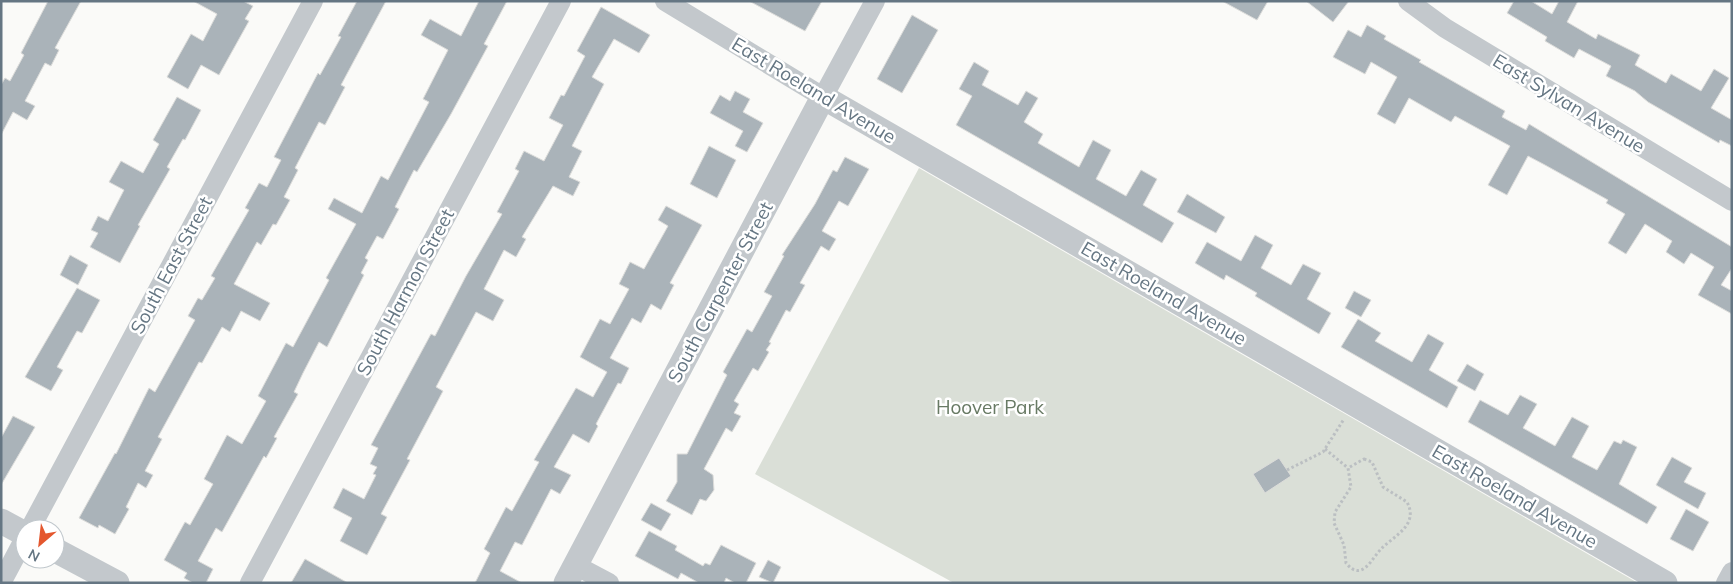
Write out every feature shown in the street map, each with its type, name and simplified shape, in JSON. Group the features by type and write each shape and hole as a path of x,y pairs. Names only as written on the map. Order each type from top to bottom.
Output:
{"street":[{"name":"South East Street","path":"35,519 313,1"},
{"name":"South Harmon Street","path":"250,583 560,1"},
{"name":"East Roeland Avenue","path":"665,1 823,97 1665,583"},
{"name":"South Carpenter Street","path":"570,574 875,1"},
{"name":"East Sylvan Avenue","path":"1408,1 1445,28 1732,201"},
{"path":"1,521 15,530"},
{"path":"65,555 117,583"},
{"path":"1,583 15,556"},
{"path":"1726,583 1732,572"},
{"path":"570,574 609,583"}],"path":[{"path":"1287,470 1316,456 1325,449 1355,403"},
{"path":"1325,449 1348,468"},
{"path":"1364,459 1372,462 1380,482 1388,491 1407,502 1410,514 1408,523 1400,535 1380,550 1370,564 1358,570 1351,568 1346,563 1344,545 1334,523 1336,512 1351,487 1347,473 1348,468 1364,459"}],"green space":[{"name":"Hoover Park","path":"919,168 1638,583 954,583 755,474"}],"building":[{"path":"48,1 81,1 55,48 59,50 51,66 45,63 25,101 35,106 27,120 13,112 1,135 1,85 5,78 10,81 24,55 21,53"},
{"path":"193,1 243,1 253,6 245,19 249,21 219,75 201,65 188,89 167,77 191,34 203,41 217,14"},
{"path":"357,1 386,1 341,85 345,87 325,125 319,122 295,168 298,170 284,197 290,200 276,225 273,224 261,245 257,242 234,284 270,303 260,321 241,311 230,332 222,327 202,363 199,362 158,437 162,439 145,471 153,475 146,488 138,483 126,507 129,509 115,534 99,525 98,528 79,518 116,454 149,388 155,392 195,320 188,316 198,298 202,300 215,278 211,276 249,210 245,208 259,183 267,187 281,160 274,157 318,73 320,75 341,37 338,36"},
{"path":"479,1 507,1 484,44 488,46 451,114 417,172 414,170 395,207 399,209 383,239 377,236 365,258 368,260 361,273 364,275 327,347 319,342 294,392 298,394 274,437 277,438 266,458 264,456 222,532 216,528 198,561 213,569 206,583 193,583 184,578 187,573 164,560 185,522 190,525 213,484 204,479 227,435 242,444 266,401 258,396 286,343 293,347 329,280 326,278 356,224 328,209 334,198 362,213 381,176 388,180 429,102 423,99 448,50 421,35 430,19 461,36"},
{"path":"749,1 822,1 805,31"},
{"path":"1222,1 1268,1 1257,20"},
{"path":"1306,1 1349,1 1333,22"},
{"path":"1514,1 1531,1 1552,14 1559,1 1578,1 1567,22 1596,39 1598,34 1640,55 1635,65 1666,83 1671,74 1701,91 1714,69 1729,78 1711,108 1732,120 1732,146 1720,140 1719,143 1648,102 1635,91 1606,76 1611,66 1579,49 1574,58 1545,41 1547,37 1507,13"},
{"path":"601,7 650,35 639,53 614,39 592,77 604,84 572,146 582,151 569,177 580,182 573,196 553,186 522,237 526,239 516,257 504,250 484,289 504,300 493,321 476,312 436,387 443,391 407,459 410,460 381,514 387,517 367,555 340,541 352,518 333,508 343,488 364,499 376,475 373,474 377,467 370,464 378,448 371,445 431,334 435,336 466,276 502,214 497,212 519,171 515,169 524,151 544,161 563,125 549,118 561,95 564,96 585,56 577,51"},
{"path":"912,15 938,30 902,93 877,79"},
{"path":"1367,25 1386,36 1384,39 1421,60 1419,62 1505,111 1502,117 1526,130 1529,124 1732,247 1732,268 1721,285 1732,291 1732,314 1698,295 1714,267 1691,253 1684,264 1666,252 1672,241 1645,224 1626,254 1608,243 1625,214 1606,203 1608,200 1528,156 1507,195 1488,185 1510,146 1455,116 1451,122 1409,98 1395,124 1377,114 1397,77 1371,62 1365,74 1333,57 1348,30 1361,37"},
{"path":"974,62 989,71 982,85 1018,105 1026,91 1038,98 1024,122 1043,134 1038,143 1079,167 1093,140 1111,150 1096,179 1126,196 1141,170 1157,179 1143,205 1174,223 1162,243 956,125 972,96 959,89"},
{"path":"735,91 750,99 743,112 763,123 747,152 735,146 743,131 710,113 720,95 730,101"},
{"path":"177,97 201,110 185,140 183,139 167,167 170,169 138,225 140,226 120,263 90,247 98,233 91,230 98,216 108,221 124,190 109,182 121,161 143,173 159,144 153,140"},
{"path":"709,146 736,160 717,198 690,184"},
{"path":"845,157 869,169 848,206 839,201 822,231 836,239 829,251 821,246 800,283 805,285 790,312 786,310 769,342 771,343 766,350 769,352 758,371 753,368 734,401 739,404 734,413 741,416 732,432 726,428 704,469 713,475 714,490 706,501 700,499 692,515 666,501 677,482 677,454 687,454 727,375 723,372 747,329 752,332 772,296 764,292 784,256 782,255 815,204 833,170 837,172"},
{"path":"1187,194 1225,217 1216,233 1177,212"},
{"path":"666,206 702,225 670,283 674,285 661,310 651,304 641,323 632,318 610,358 629,368 621,384 618,383 596,424 598,426 589,443 573,434 554,467 571,475 560,494 551,489 522,545 515,542 500,571 522,583 475,583 490,553 484,549 506,507 512,511 539,462 534,460 576,388 593,397 607,372 580,357 600,319 610,324 629,289 619,284 630,262 644,269 668,226 658,220"},
{"path":"1255,235 1273,245 1261,268 1291,285 1303,264 1321,273 1307,299 1331,313 1319,334 1255,296 1257,293 1226,275 1224,280 1195,263 1207,242 1241,261"},
{"path":"70,255 88,265 78,285 60,275"},
{"path":"77,288 100,300 82,333 77,331 57,367 63,370 51,391 25,377"},
{"path":"1354,291 1371,300 1361,317 1345,308"},
{"path":"1358,319 1381,333 1375,341 1412,362 1428,334 1444,343 1429,370 1458,387 1447,408 1341,347"},
{"path":"1467,364 1484,374 1475,391 1457,381"},
{"path":"1520,395 1537,404 1523,428 1555,446 1572,417 1589,426 1572,457 1597,470 1614,441 1621,444 1623,440 1637,447 1619,484 1657,507 1647,524 1468,422 1480,400 1508,415"},
{"path":"13,416 35,427 1,485 1,438"},
{"path":"1672,457 1692,468 1684,482 1706,493 1698,509 1656,485"},
{"path":"1279,458 1291,476 1265,493 1253,474"},
{"path":"651,503 671,514 661,531 641,520"},
{"path":"1686,509 1709,522 1693,551 1670,539"},
{"path":"649,531 677,546 675,550 703,566 705,563 710,565 721,545 756,563 746,583 735,583 726,578 724,583 699,583 681,573 678,579 635,556"},
{"path":"305,559 348,583 291,583"},
{"path":"768,560 781,567 773,583 759,577"}]}
